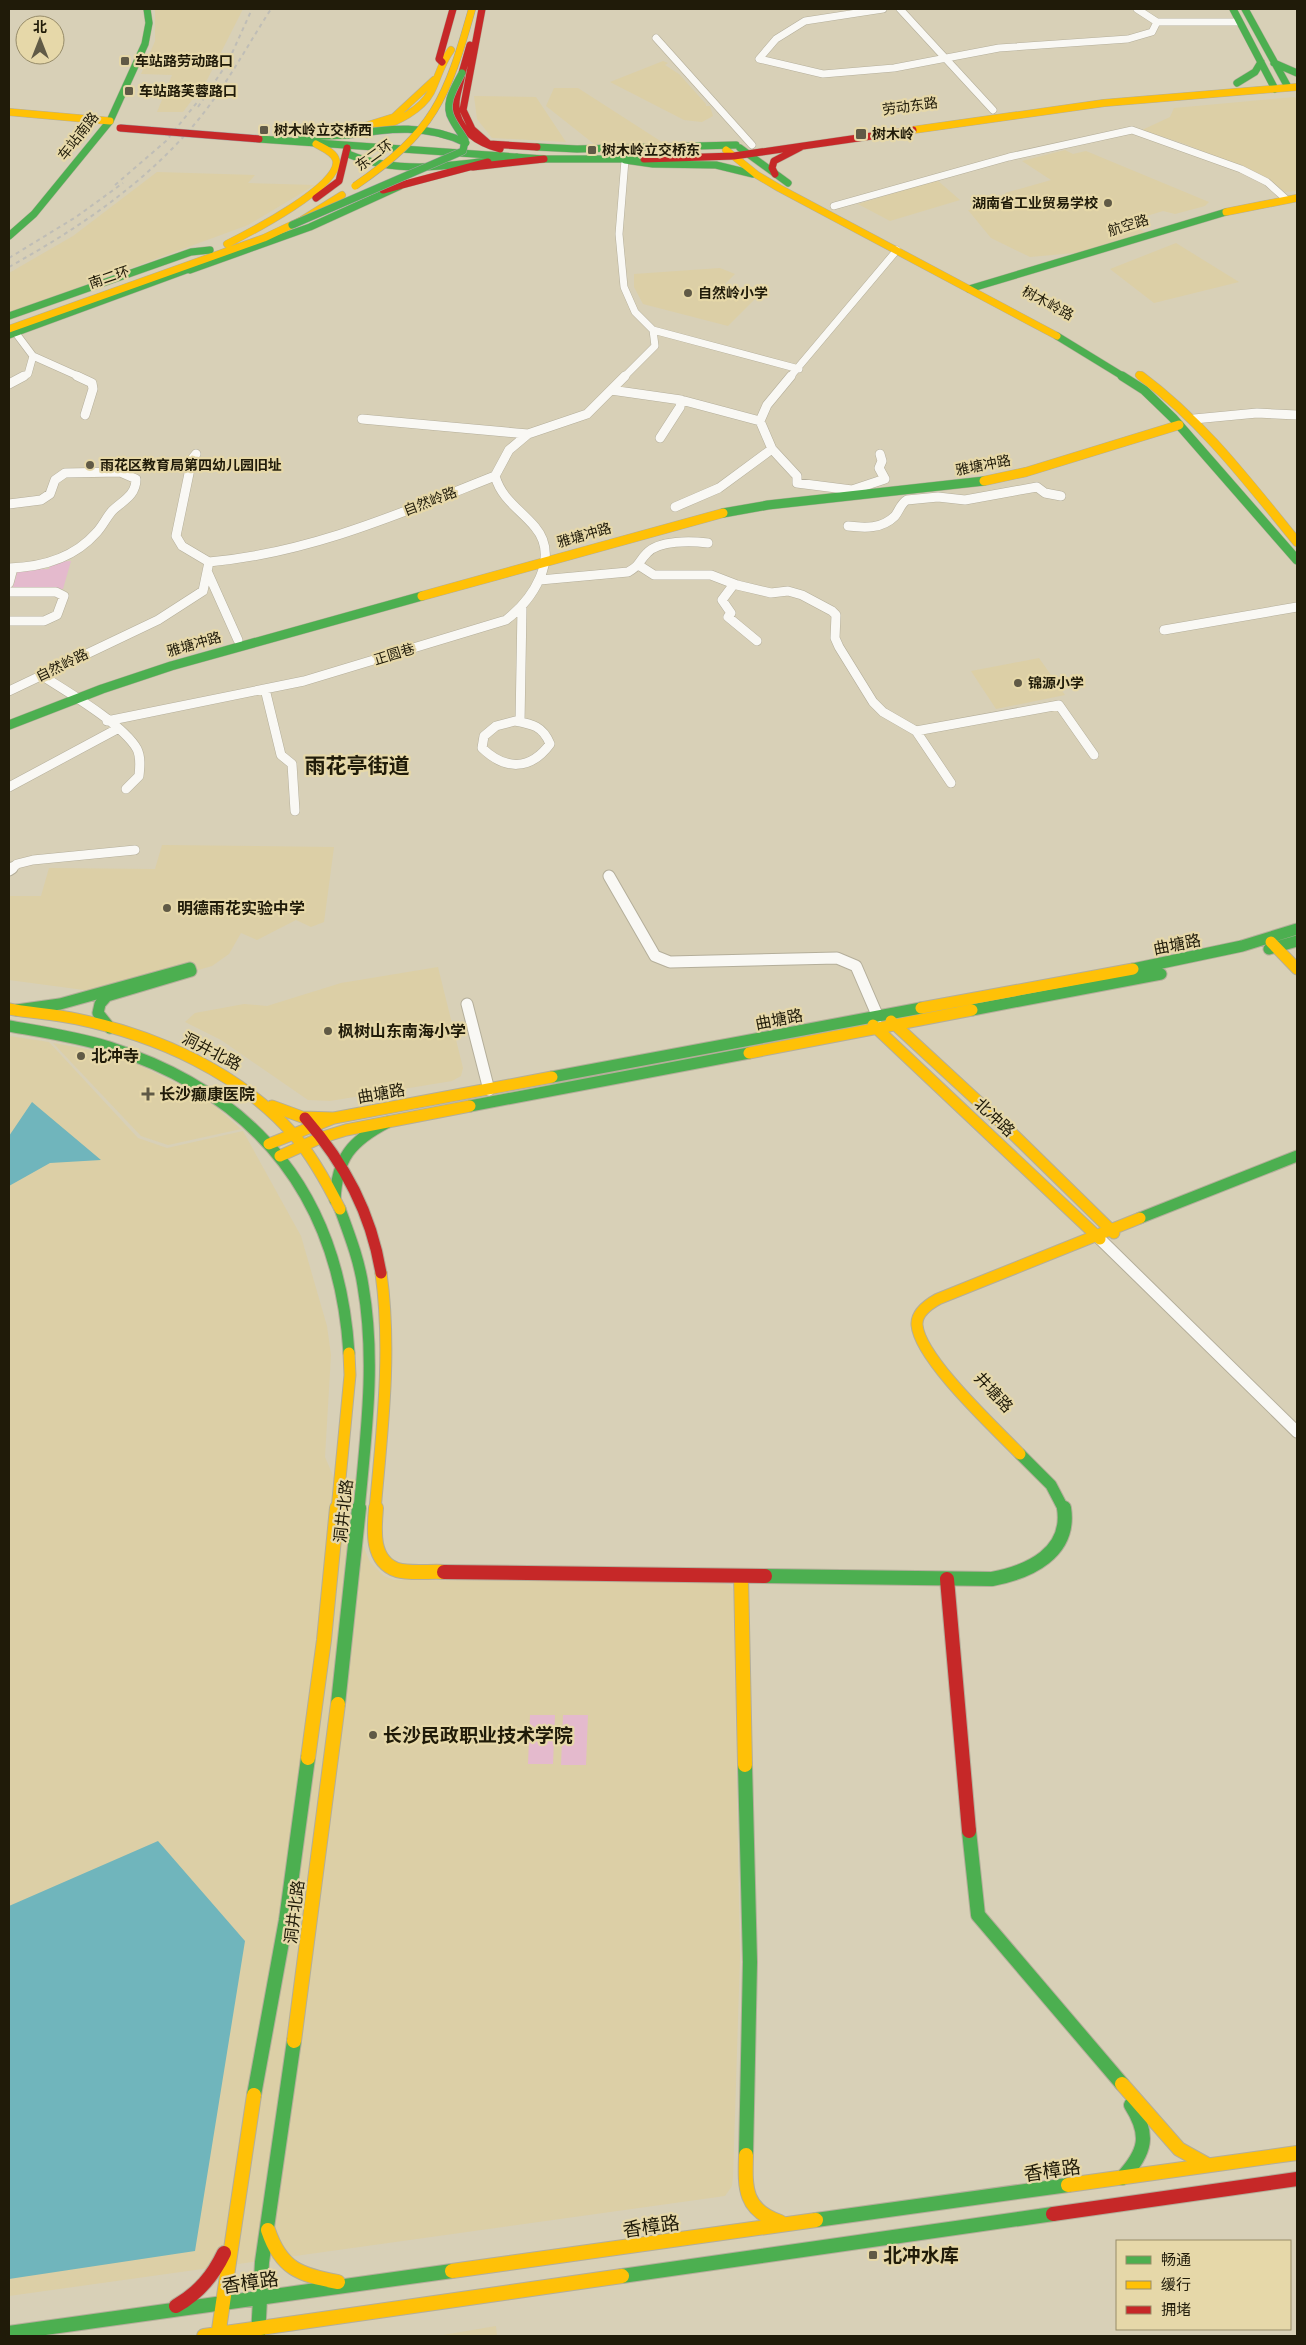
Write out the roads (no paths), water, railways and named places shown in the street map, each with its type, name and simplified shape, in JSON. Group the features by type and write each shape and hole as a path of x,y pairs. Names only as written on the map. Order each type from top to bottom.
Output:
{"main road":[{"name":"车站南路","path":"103,124 138,44 142,24 140,9"},
{"name":"车站南路","path":"9,227 103,124 145,44 149,23 146,9"},
{"path":"442,62 440,59 453,9"},
{"name":"东二环","path":"214,252 227,244 259,236 316,206 380,165 405,144 420,124 439,92 448,70 451,50 464,9"},
{"name":"东二环","path":"214,252 292,225 375,173 405,151 417,138 449,83 472,9"},
{"path":"477,9 476,26 462,73 450,100 448,110 451,121 478,142 578,149 740,150"},
{"path":"478,142 463,110 482,9"},
{"path":"1233,9 1273,84"},
{"path":"1245,9 1274,63 1290,84"},
{"path":"356,140 405,117 419,107 434,84 442,62 451,50"},
{"path":"1237,83 1255,72 1261,62"},
{"path":"1274,63 1297,73"},
{"name":"劳动东路","path":"625,160 740,150 1100,94 1237,83 1290,84 1297,78"},
{"path":"302,139 363,128 394,117 434,80"},
{"name":"劳动东路","path":"521,155 802,148 1104,103 1273,84"},
{"path":"9,112 103,124"},
{"path":"9,116 452,152 521,155"},
{"path":"356,140 378,129 450,134 493,148 544,159"},
{"path":"302,139 356,140 378,135 393,136 452,152"},
{"path":"302,139 356,140 521,155"},
{"path":"227,244 264,224 325,185 333,175 336,160 330,149 302,139"},
{"path":"356,140 382,150 424,159 463,151 478,142"},
{"name":"车站南路","path":"9,236 34,214 86,144"},
{"path":"775,174 772,168 774,161 802,148"},
{"name":"树木岭路","path":"740,150 775,174 982,290 1079,348 1144,390 1176,421 1297,560"},
{"name":"树木岭路","path":"740,150 757,175 969,289 982,290"},
{"path":"292,225 452,152"},
{"path":"259,236 334,186 341,177 346,153 358,160 414,166 445,166 521,155"},
{"path":"259,236 309,223 386,189 472,165 521,155"},
{"path":"11,332 310,227 402,186 488,164 544,159 625,160 653,164 716,165 757,175"},
{"name":"航空路","path":"982,290 1209,216 1290,201"},
{"name":"航空路","path":"982,290 995,292 1290,201"},
{"path":"190,270 214,252"},
{"path":"9,316 182,255 214,252"},
{"name":"南二环","path":"9,322 214,252"},
{"name":"南二环","path":"11,332 214,252"},
{"name":"树木岭路","path":"995,292 1103,351 1164,392 1194,419 1297,542"},
{"name":"雅塘冲路","path":"9,717 171,666 732,504 940,481 997,472 1176,421"},
{"name":"雅塘冲路","path":"9,725 73,697 171,659 546,558 738,510 972,484 1005,478 1176,421"},
{"name":"曲塘路","path":"280,1156 322,1137 388,1122 1193,968 1274,942 1297,929"},
{"name":"曲塘路","path":"308,1122 489,1090 1274,942 1297,941"},
{"path":"1274,942 1297,964"},
{"path":"1274,942 1297,970"},
{"path":"10,1009 60,1004 190,968 192,971 107,996 100,1004 98,1013 110,1028"},
{"name":"洞井北路","path":"10,1009 86,1021 110,1028 176,1050 243,1085 262,1101 302,1146 335,1200 351,1236 368,1305 372,1360 371,1390 346,1641 309,1915 299,2010 267,2222 258,2298 258,2333"},
{"name":"北冲路","path":"1098,1237 877,1029 877,1017 896,1026 1009,1130 1112,1232"},
{"name":"洞井北路","path":"9,1026 102,1045 146,1060 186,1078 239,1113 295,1174 331,1250 342,1287 348,1320 350,1375 324,1640 286,1920 260,2059 234,2224"},
{"path":"262,1101 308,1122"},
{"path":"269,1144 292,1134 308,1122"},
{"name":"井塘路","path":"308,1122 341,1162 368,1220 379,1252 384,1281 386,1360 374,1534 377,1554 384,1564 403,1572 944,1582 993,1585 1013,1583 1029,1577 1064,1545 1072,1520 1070,1507 1063,1494 937,1354 924,1335 922,1322 932,1307 942,1302 1098,1237 1297,1162"},
{"path":"335,1200 336,1182 341,1162 349,1148 361,1135 388,1122"},
{"name":"井塘路","path":"1112,1232 1297,1156"},
{"path":"741,1579 750,1962 745,2188 750,2202 759,2214 772,2221 789,2223"},
{"path":"944,1582 975,1902 978,1915 1042,1992 1180,2149 1196,2161 1210,2165"},
{"path":"944,1582 967,1893 972,1916 978,1927 1141,2118 1145,2139 1143,2149 1135,2164 1122,2178"},
{"name":"香樟路","path":"9,2332 1297,2153"},
{"path":"204,2336 258,2333 360,2314 1297,2179"},
{"path":"267,2222 270,2239 277,2255 286,2266 300,2274 320,2279 368,2283"},
{"path":"218,2335 221,2303 234,2224"},
{"path":"165,2311 186,2302 200,2292 219,2265 234,2224"},
{"path":"316,2332 333,2323 360,2314"}],"street":[{"path":"883,9 805,21 776,39 759,59 823,74 894,68 999,48 1128,39 1152,32 1157,22"},
{"path":"900,9 993,110"},
{"path":"1137,9 1157,22 1239,22"},
{"path":"656,38 740,150"},
{"path":"834,206 1009,157 1132,130 1241,169 1268,182 1290,201"},
{"path":"625,160 619,234 624,287 635,312 653,330 799,369"},
{"path":"880,454 882,462 879,468 885,479 852,490 797,483 797,476 772,448 760,421 767,405 897,250"},
{"path":"546,558 543,536 496,487 495,476 509,450 528,434 587,414 655,346 653,330"},
{"path":"11,332 33,356 92,383 93,389 85,415"},
{"path":"9,384 28,374 33,356"},
{"path":"611,390 628,395 649,395 681,400 760,421"},
{"path":"660,438 680,407 681,400"},
{"path":"1194,419 1257,413 1297,415"},
{"path":"362,419 528,434"},
{"path":"675,507 724,485 759,455 772,448"},
{"path":"196,454 192,459 176,536 182,546 209,562"},
{"path":"9,504 41,500 50,494 55,480 65,473 120,472 136,479 137,485 133,492 111,512 96,534 80,548 58,559 11,568 9,583"},
{"name":"自然岭路","path":"9,691 158,620 203,591 209,562 235,561 348,534 495,476"},
{"path":"848,526 881,525 893,520 907,500 938,497 965,500 1037,487 1041,492 1061,496"},
{"path":"540,580 628,572 640,566 646,553 653,548 696,542 708,543"},
{"name":"正圆巷","path":"107,721 304,681 506,620 522,608 540,580 546,558"},
{"path":"640,566 654,575 711,575 734,584 771,593 788,591 802,595 832,611 836,615 835,638 839,647 873,702 883,712 916,731 951,783"},
{"path":"208,574 238,640"},
{"path":"734,584 722,600 731,613 728,617 736,626 745,630 748,635 758,641"},
{"path":"9,592 56,592 64,596 57,615 44,621 11,624"},
{"path":"520,722 519,682 522,608"},
{"path":"1164,630 1297,608"},
{"path":"41,675 107,721 136,748 140,762 139,776 126,789"},
{"path":"265,689 281,755 292,764 294,811"},
{"path":"916,731 1059,705 1094,755"},
{"path":"520,722 533,724 546,732 550,744 544,756 528,764 508,765 491,759 482,748 484,736 496,726 520,722"},
{"path":"9,787 117,729"},
{"path":"9,870 17,864 33,860 135,850"},
{"path":"609,876 655,956 670,962 837,958 856,966 877,1017"},
{"path":"467,1004 489,1090"},
{"path":"1098,1237 1297,1432"}],"water":[{"path":"32,1102 101,1160 50,1163 9,1186 9,1136"},
{"path":"158,1841 245,1941 195,2251 9,2279 9,1906"}],"railway":[{"path":"198,107 228,62 252,9"},
{"path":"9,267 86,220 134,184 178,143 198,120 227,80 271,9"},
{"path":"115,185 166,141 199,100"},
{"path":"9,258 76,217 123,183"}],"place":[{"name":"车站路劳动路口","path":"125,61"},
{"name":"车站路芙蓉路口","path":"129,91"},
{"name":"树木岭立交桥西","path":"264,130"},
{"name":"树木岭","path":"861,134"},
{"name":"树木岭立交桥东","path":"592,150"},
{"name":"湖南省工业贸易学校","path":"1108,203"},
{"name":"自然岭小学","path":"688,293"},
{"name":"雨花区教育局第四幼儿园旧址","path":"90,465"},
{"name":"锦源小学","path":"1018,683"},
{"name":"明德雨花实验中学","path":"167,908"},
{"name":"枫树山东南海小学","path":"328,1031"},
{"name":"北冲寺","path":"81,1056"},
{"name":"长沙癫康医院","path":"148,1094"},
{"name":"长沙民政职业技术学院","path":"373,1735"},
{"name":"北冲水库","path":"873,2255"}],"district":[{"name":"雨花亭街道","path":"357,766"}]}
